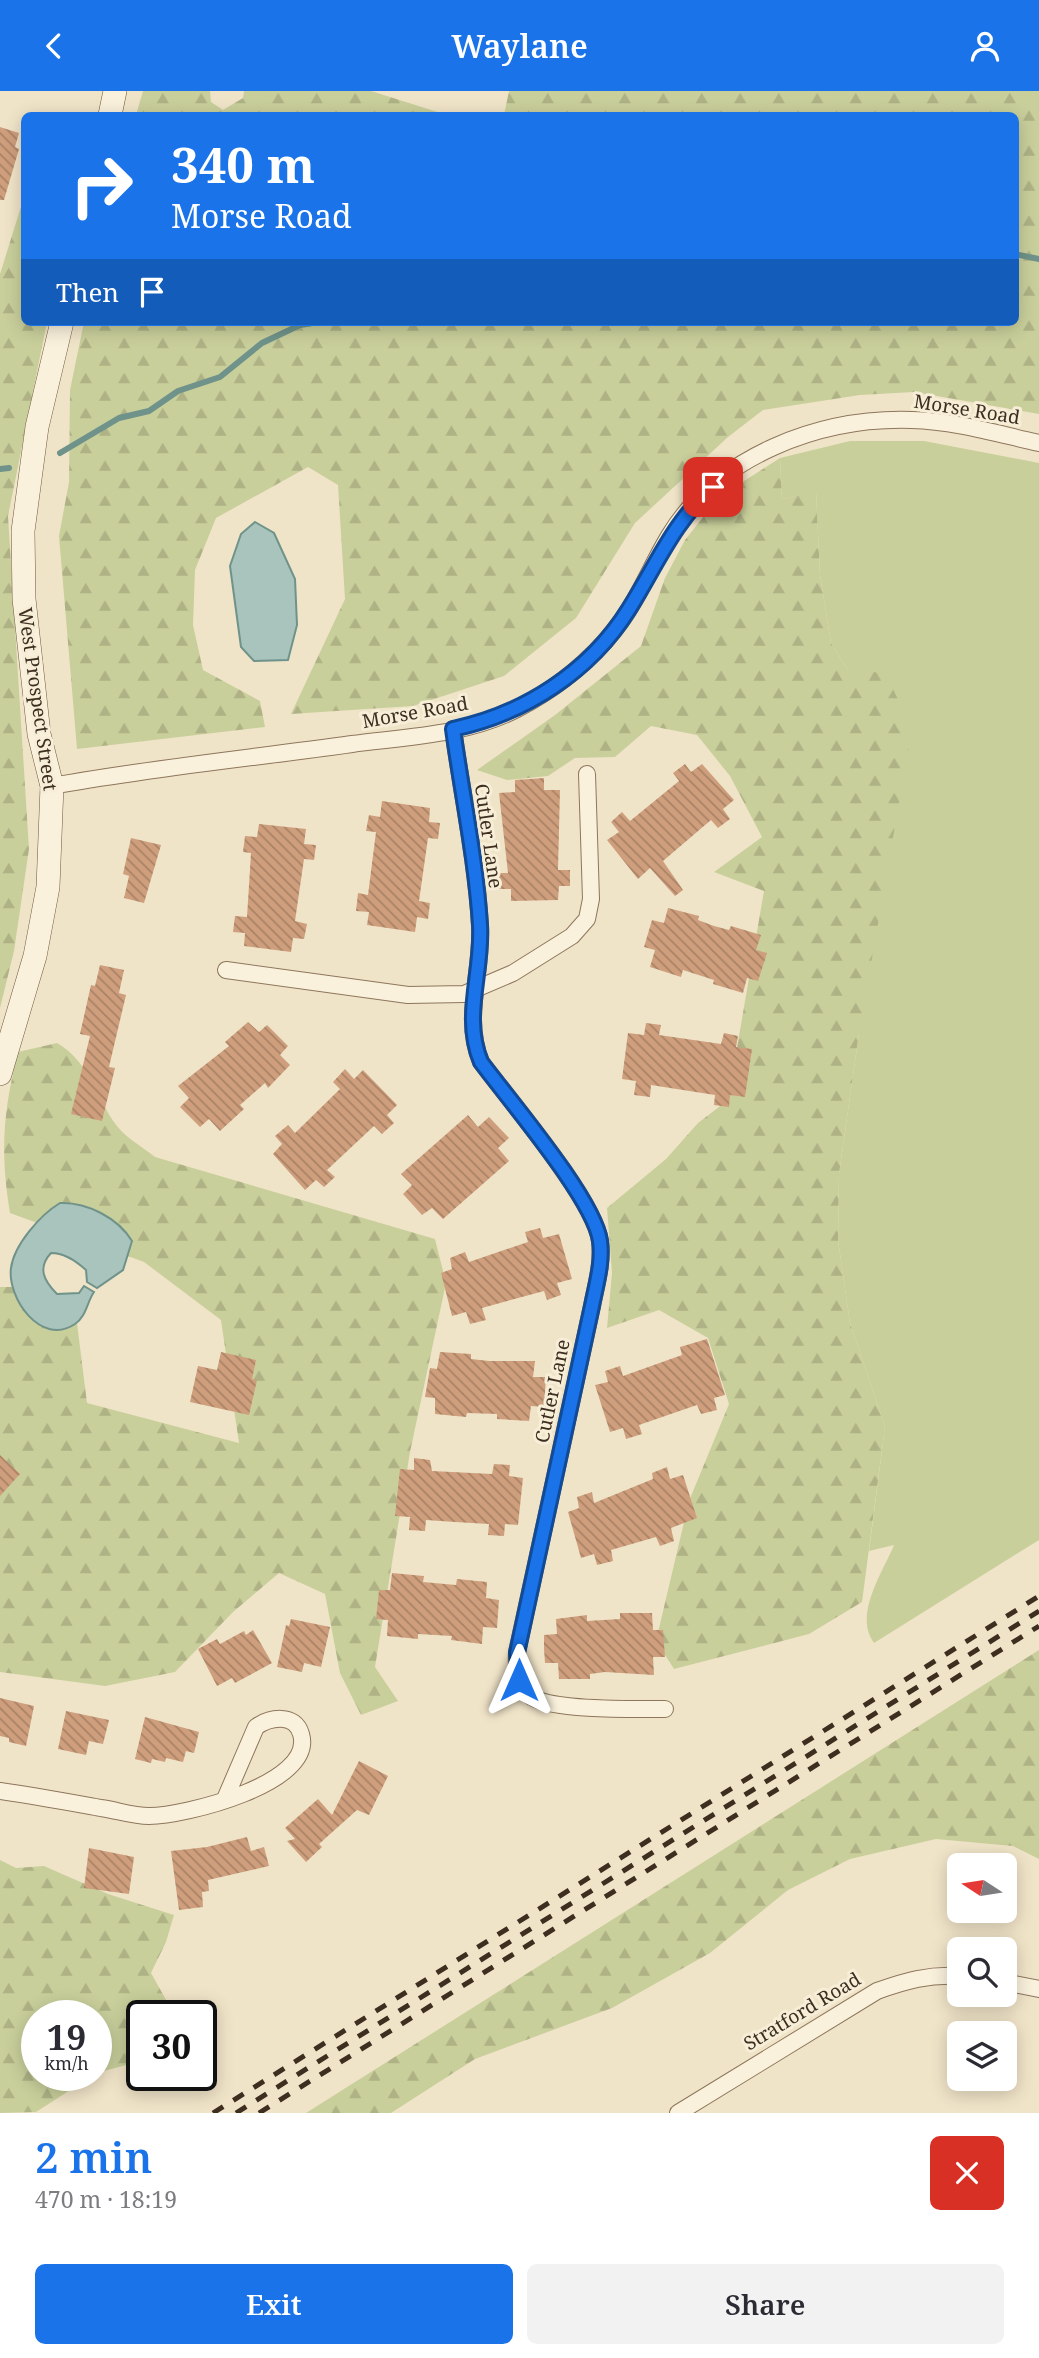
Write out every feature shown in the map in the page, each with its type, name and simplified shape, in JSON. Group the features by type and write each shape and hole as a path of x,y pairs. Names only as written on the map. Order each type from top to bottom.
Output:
{"street":[{"path":"111,112 115,91"},
{"name":"West Prospect Street","path":"0,1074 35,955 48,887 52,786 39,734 24,599 23,531 37,426 61,326"},
{"name":"Morse Road","path":"52,786 453,729 516,710 561,681 592,656 616,628 671,533 701,498 725,476 766,450 812,431 866,420 915,420 1039,443"},
{"name":"Cutler Lane","path":"453,729 480,922 480,960 472,1035 481,1062 589,1209 600,1240 601,1258 592,1306 517,1653 519,1680 533,1698 552,1704 664,1709"},
{"path":"226,970 408,995 450,996 475,991 513,973 572,936 587,919 591,899 587,774"},
{"path":"0,1790 149,1816 203,1807 225,1800 272,1781 289,1769 302,1749 302,1735 296,1725 288,1720 276,1719 265,1721 256,1727 225,1800"},
{"name":"Stratford Road","path":"678,2113 877,1991 909,1979 947,1975"},
{"path":"1017,1985 1039,1989"}],"green space":[{"path":"143,91 210,91 211,102 223,110 243,98 244,91 371,91 438,112 137,112"},
{"path":"509,91 1039,91 1039,414 914,392 860,395 763,410 728,437 635,523 576,618 504,676 413,706 291,714 345,599 338,485 308,467 216,518 195,570 193,625 203,670 260,701 265,727 77,749 59,536 69,482 70,390 83,326 1019,326 1019,112 505,112"},
{"path":"21,207 21,326 46,326 8,516 29,849 14,951 0,1008 0,274"},
{"path":"850,441 924,441 1039,463 1039,1540 874,1643 868,1632 868,1607 877,1580 894,1545 869,1551 885,1427 850,1323 838,1240 839,1174 859,1033 848,670 831,643 820,575 816,492 782,499 780,458"},
{"path":"780,458 782,499 816,491 820,575 831,643 848,670 885,673 912,728 859,1033 839,1174 838,1240 850,1323 885,1427 862,1602 809,1634 674,1669 656,1641 689,1501 729,1404 708,1338 659,1310 607,1328 612,1273 607,1208 666,1159 698,1123 728,1100 764,891 714,872 762,837 730,776 697,735 651,726 615,757 575,758 548,776 507,780 477,770 555,715 641,646 665,578 685,540 719,497"},
{"path":"57,1043 85,1070 109,1115 121,1130 155,1157 435,1239 446,1283 410,1452 375,1667 398,1701 361,1715 340,1673 325,1594 279,1573 233,1612 175,1672 105,1686 0,1672 0,1287 13,1287 21,1308 65,1329 77,1323 87,1403 239,1443 221,1320 144,1262 10,1213 4,1151 6,1113 18,1052"},
{"path":"1039,1650 1039,1859 1013,1846 936,1839 850,1859 788,1890 710,1953 612,2008 475,2059 391,2113 306,2113"},
{"path":"0,1860 16,1868 44,1866 108,1894 174,1915 166,1942 151,1973 166,2000 126,2000 126,2065 112,2069 112,2000 21,2000 21,2091 69,2091 36,2112 0,2113"}],"water":[{"path":"255,522 274,533 295,579 297,625 288,660 254,661 241,647 230,566 241,534"},
{"path":"60,1203 81,1205 101,1213 119,1225 132,1241 123,1270 97,1288 87,1282 86,1270 66,1256 51,1253 43,1269 57,1294 79,1293 84,1286 94,1292 79,1321 62,1329 50,1329 29,1316 21,1305 11,1280 11,1268 17,1250 29,1231"}],"building":[{"path":"0,127 19,133 15,147 19,149 4,200 0,200"},
{"path":"685,764 691,772 702,764 734,800 723,809 730,819 718,828 711,820 663,861 683,890 675,896 650,868 638,879 607,840 619,832 611,822 622,812 630,821 679,781 673,773"},
{"path":"544,778 544,790 560,790 558,870 570,870 570,886 559,886 558,900 511,901 511,889 498,889 498,873 508,873 499,793 515,792 515,780"},
{"path":"382,801 430,808 429,822 440,823 438,839 428,838 419,901 430,903 428,919 417,917 415,932 367,925 369,912 356,911 358,893 368,895 376,832 366,831 369,815 380,817"},
{"path":"259,824 306,829 304,844 316,845 314,860 304,859 295,921 307,924 304,939 293,938 291,952 244,946 245,933 233,932 235,916 247,917 251,853 243,852 245,836 257,837"},
{"path":"131,838 161,845 144,903 124,898 129,876 123,874"},
{"path":"668,908 699,916 698,920 714,926 729,930 731,926 761,935 756,950 767,953 758,981 747,978 743,993 713,984 714,980 683,970 681,977 650,967 655,950 644,947 652,920 664,923"},
{"path":"100,965 124,970 119,993 126,995 109,1067 115,1068 102,1121 71,1114 90,1036 80,1034 91,985 95,986"},
{"path":"248,1022 259,1032 267,1025 288,1046 280,1055 290,1065 268,1088 265,1083 240,1105 244,1109 220,1131 209,1119 200,1127 180,1107 189,1098 178,1086 229,1046 225,1042"},
{"path":"646,1023 661,1025 659,1035 721,1044 724,1033 738,1036 736,1047 752,1049 745,1097 730,1095 729,1107 714,1105 715,1095 651,1085 650,1097 634,1095 636,1081 622,1079 628,1033 644,1035"},
{"path":"345,1069 354,1079 363,1070 397,1105 387,1115 394,1123 382,1134 374,1126 327,1170 335,1177 324,1187 316,1180 305,1190 273,1154 282,1144 275,1136 288,1125 295,1133 340,1089 333,1082"},
{"path":"468,1115 478,1127 489,1117 509,1138 498,1148 509,1161 443,1219 432,1208 422,1215 403,1194 412,1185 401,1174"},
{"path":"540,1228 543,1238 559,1234 572,1279 557,1283 561,1295 547,1300 544,1291 482,1308 486,1320 470,1324 466,1312 452,1316 441,1273 452,1269 450,1258 465,1252 469,1262 528,1242 525,1232"},
{"path":"707,1339 725,1395 714,1398 717,1410 701,1414 697,1405 639,1425 642,1434 626,1439 623,1428 610,1432 595,1385 608,1382 605,1371 620,1366 623,1376 682,1355 680,1347"},
{"path":"221,1352 256,1360 252,1379 257,1380 249,1415 190,1402 198,1366 217,1370"},
{"path":"440,1352 471,1354 471,1359 489,1361 535,1361 533,1377 546,1377 544,1407 531,1406 529,1421 497,1419 497,1414 467,1413 466,1417 435,1414 435,1398 425,1397 430,1368 437,1369"},
{"path":"0,1455 20,1474 0,1496"},
{"path":"414,1458 430,1460 432,1471 492,1474 494,1464 510,1465 509,1476 523,1478 518,1525 505,1524 504,1536 488,1535 489,1524 426,1520 425,1531 409,1530 410,1517 395,1516 400,1469 414,1470"},
{"path":"667,1467 670,1479 683,1475 697,1518 671,1528 674,1541 660,1546 656,1537 611,1550 613,1561 597,1565 594,1554 581,1558 568,1512 579,1508 577,1497 592,1492 594,1503 653,1479 652,1473"},
{"path":"392,1573 424,1576 423,1582 456,1585 457,1579 487,1582 486,1598 499,1600 497,1628 483,1627 482,1644 451,1640 452,1636 418,1634 418,1639 387,1636 388,1620 376,1619 379,1590 390,1590"},
{"path":"620,1613 652,1613 653,1630 663,1630 665,1657 653,1657 654,1675 605,1672 590,1674 590,1679 559,1679 558,1663 545,1663 544,1635 557,1634 556,1619 587,1615 587,1621 620,1619"},
{"path":"291,1619 330,1627 321,1667 304,1663 302,1672 277,1667 286,1625 289,1626"},
{"path":"253,1630 272,1663 235,1683 232,1678 217,1686 198,1649 217,1639 220,1644 244,1631 246,1635"},
{"path":"0,1698 34,1706 26,1746 9,1742 9,1738 0,1736"},
{"path":"66,1711 109,1720 103,1744 89,1741 86,1755 58,1749"},
{"path":"145,1717 199,1732 194,1753 186,1751 183,1762 166,1758 165,1762 152,1759 151,1763 135,1759"},
{"path":"359,1761 388,1776 369,1815 357,1810 319,1844 322,1847 306,1862 287,1841 295,1839 285,1828 318,1799 332,1815"},
{"path":"247,1837 251,1851 264,1847 269,1866 208,1880 209,1891 202,1892 203,1907 179,1910 171,1851 207,1847"},
{"path":"89,1848 134,1857 129,1894 84,1888"}],"waterway":[{"path":"1019,255 1039,259"},
{"path":"60,453 119,418 149,411 178,391 220,377 262,343 298,326"},
{"path":"0,469 9,468"}],"railway":[{"path":"213,2113 1039,1596"},
{"path":"236,2113 1039,1611"},
{"path":"259,2113 1039,1626"}],"route":[{"path":"519,1680 517,1653 592,1306 601,1258 600,1240 589,1209 481,1062 475,1049 471,1020 480,960 480,922 453,729 516,710 561,681 592,656 630,608 671,533 713,487"}]}
